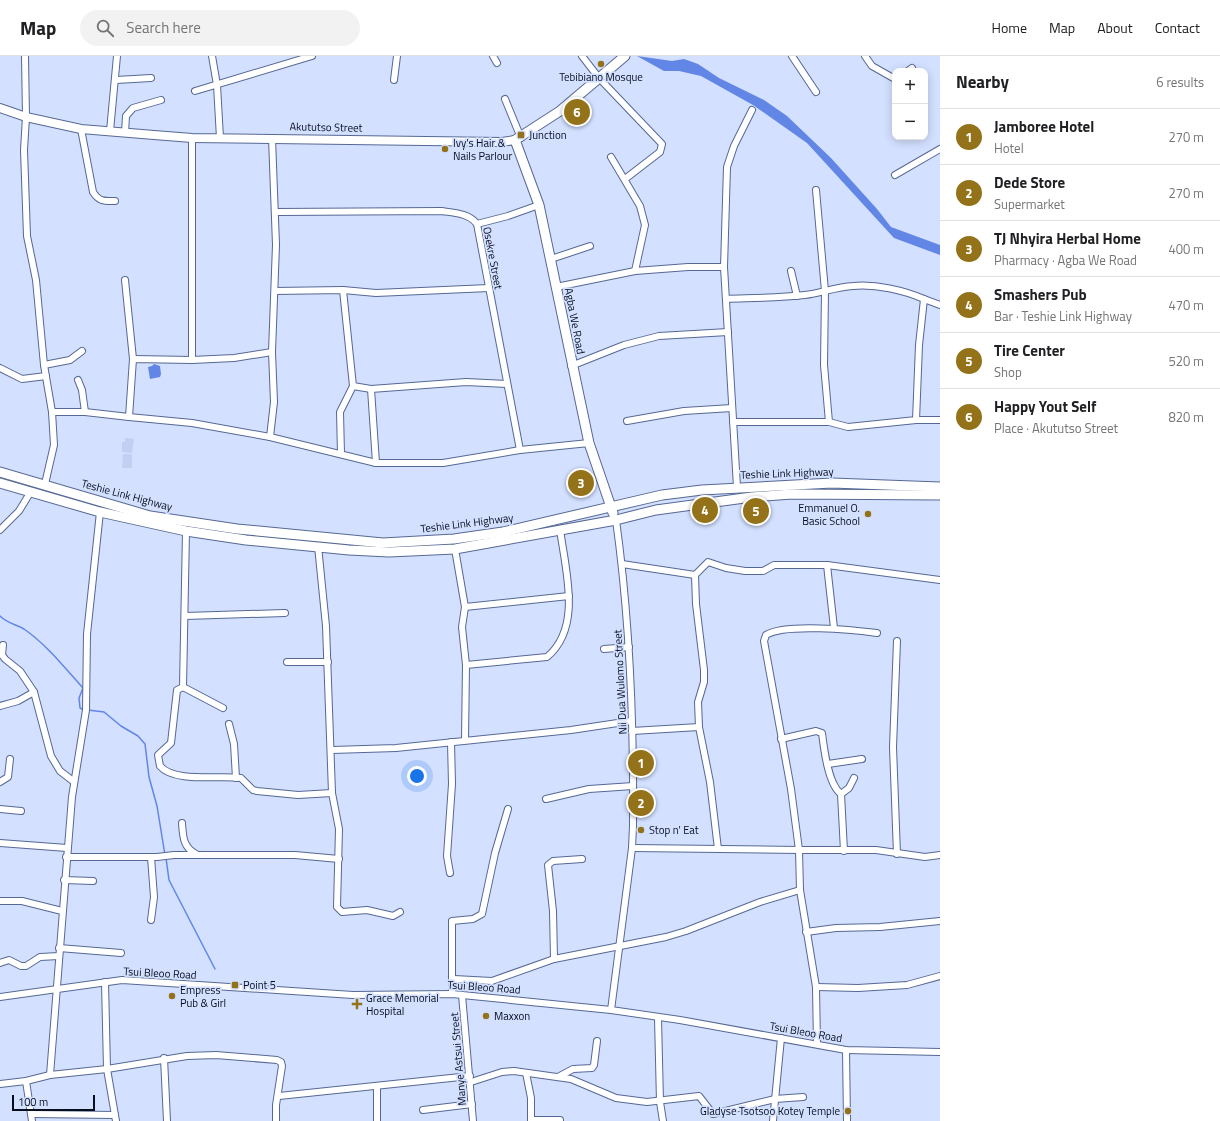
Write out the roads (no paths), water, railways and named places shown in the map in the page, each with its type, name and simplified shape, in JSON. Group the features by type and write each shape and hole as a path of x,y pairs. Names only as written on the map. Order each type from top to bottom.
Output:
{"main road":[{"name":"Akututso Street","path":"518,139 560,111 623,58"},
{"name":"Agba We Road","path":"518,139 539,205 589,443 610,508 616,520"},
{"name":"Teshie Link Highway","path":"0,472 150,516 186,522 383,543 454,539 503,532 662,495 738,487 832,483 940,487"},
{"name":"Teshie Link Highway","path":"0,484 100,512 186,531 318,546 389,552 455,549 616,520 656,510 752,497 792,494 940,495"}],"street":[{"path":"25,56 26,117 24,150 27,236 36,280 44,365 52,412 54,445 45,484"},
{"path":"110,131 116,80 117,56"},
{"path":"212,56 220,138"},
{"path":"195,90 312,56"},
{"path":"394,80 397,56"},
{"path":"493,56 497,63"},
{"path":"582,56 599,78 662,144 660,152 625,179"},
{"path":"792,56 816,92"},
{"path":"865,56 872,66 892,77"},
{"path":"116,80 151,78"},
{"path":"505,99 518,139"},
{"path":"125,132 126,116 133,108 161,100"},
{"name":"Akututso Street","path":"0,108 26,117 81,129 192,138 502,142 518,139"},
{"path":"738,487 724,267 727,167 734,146 752,110"},
{"path":"81,129 93,192 97,198 102,201 115,201"},
{"path":"192,138 192,360"},
{"path":"270,437 274,402 272,352 276,290 276,212 272,138"},
{"path":"895,175 940,149"},
{"path":"611,157 640,206 645,226 635,271"},
{"path":"816,190 825,291 824,366 829,422"},
{"path":"477,224 508,216 539,205"},
{"name":"Osekre Street","path":"276,212 442,211 458,213 469,217 477,224 520,450"},
{"path":"551,259 590,246"},
{"path":"556,287 635,271 688,267 724,267"},
{"path":"791,271 796,296"},
{"path":"126,280 133,359 129,417"},
{"path":"726,299 759,297 778,298 853,286 900,291 940,305"},
{"path":"276,290 343,290 376,293 489,288"},
{"path":"340,454 340,412 352,386 343,290"},
{"path":"916,420 919,345 924,299"},
{"path":"572,366 624,345 659,336 728,332"},
{"path":"44,365 70,360 82,351"},
{"path":"133,359 192,360 234,358 272,352"},
{"path":"0,368 22,379 46,376"},
{"path":"78,380 82,390 85,412"},
{"path":"352,386 371,388 466,382 507,384"},
{"path":"371,388 376,463"},
{"path":"627,421 684,411 732,408"},
{"path":"52,412 85,412 192,424 270,437 376,463 443,463 520,450 589,443"},
{"path":"733,422 829,422 848,427 916,420 940,420"},
{"path":"0,530 19,511 30,493"},
{"path":"50,1075 64,880 73,781 79,757 86,710 87,634 100,512"},
{"name":"Nii Dua Wulomo Street","path":"612,1010 632,848 633,786 629,647 622,564 616,520"},
{"path":"466,665 547,657 562,641 567,629 569,596 560,529"},
{"path":"183,687 186,531"},
{"path":"318,546 328,662 332,750 332,793 338,821 339,859 337,907 339,910 349,912 371,910 393,916 400,912"},
{"path":"455,549 465,606 462,627 466,665 465,740"},
{"path":"718,849 710,782 699,727 698,702 704,682 704,670 696,604 695,575 706,562 708,562 726,568 745,571 763,571 774,565 827,565 940,580"},
{"path":"622,564 695,575"},
{"path":"827,565 834,628"},
{"path":"465,606 569,596"},
{"path":"185,616 285,613"},
{"path":"817,1044 816,987 800,890 799,850 791,789 764,641 766,635 777,630 834,628 877,633"},
{"path":"897,641 893,747 897,854"},
{"path":"3,645 2,655 20,671 34,692 46,744 51,756 60,771 73,781"},
{"path":"604,649 629,647"},
{"path":"287,662 328,662"},
{"path":"183,687 223,708"},
{"path":"183,687 178,690 175,699 172,743 158,755 160,766 171,772 192,778 236,778 245,780 250,788 257,791 298,795 332,793"},
{"path":"0,706 18,701 34,692"},
{"path":"332,750 396,748 571,730 632,721"},
{"path":"229,724 234,744 236,778"},
{"path":"632,730 699,727"},
{"path":"781,739 816,731 822,734 832,783 841,794 844,851"},
{"path":"450,873 447,856 452,784 451,742"},
{"path":"0,782 8,777 10,759"},
{"path":"828,764 862,759"},
{"path":"841,794 849,788 854,778"},
{"path":"546,799 589,789 633,786"},
{"path":"0,809 21,811"},
{"path":"452,994 454,979 452,921 473,919 482,914 494,853 508,809"},
{"path":"182,823 183,839 186,845 198,855"},
{"path":"0,843 67,848"},
{"path":"632,848 844,851 876,850 925,857 940,855"},
{"path":"66,857 295,855 339,859"},
{"path":"151,920 154,897 154,857"},
{"path":"554,959 553,911 548,865 553,862 582,859"},
{"path":"64,880 93,881"},
{"path":"454,979 492,981 554,959 686,931 760,902 800,890"},
{"path":"0,901 22,901 62,910"},
{"path":"806,932 836,928 880,927 940,922"},
{"path":"59,948 121,953"},
{"path":"0,963 9,960 21,966 26,966 40,956 59,956"},
{"path":"816,987 858,988 907,986 940,976"},
{"name":"Tsui Bleoo Road","path":"0,997 122,980 353,996 452,994 612,1010 846,1050 940,1052"},
{"path":"26,1081 31,1118 115,1118 107,1069 105,982"},
{"name":"Manye Astsui Street","path":"462,995 471,1079 473,1121"},
{"path":"658,1018 660,1102 663,1121"},
{"path":"773,1121 781,1038"},
{"path":"558,1077 573,1069 592,1068 594,1065 597,1041"},
{"path":"846,1050 847,1121"},
{"path":"0,1084 26,1081 50,1075 107,1069 164,1058 216,1055 276,1060 281,1062 282,1066 279,1096 276,1105 276,1121"},
{"path":"164,1058 167,1121"},
{"path":"279,1096 376,1086 471,1079 502,1072 526,1072 574,1080 616,1098 660,1102 699,1096 710,1112 717,1114 775,1099 803,1097"},
{"path":"526,1072 531,1098 531,1121 560,1120"},
{"path":"376,1086 377,1121"},
{"path":"423,1110 472,1104"}],"water":[{"path":"637,56 672,61 684,59 698,64 719,78 764,100 787,116 831,158 877,209 891,227 940,245 940,255 894,238 807,143 753,105 701,76 679,71 664,71"},
{"path":"154,364 160,366 161,374 160,377 150,379 148,367"}],"waterway":[{"path":"0,616 6,621 24,629 32,635 48,649 83,688 79,698 80,708 84,710"},
{"path":"88,710 104,712 121,726 138,736 145,744 149,777 157,806 165,855"},
{"path":"166,858 169,880 215,969"}],"place":[{"name":"Tebibiano Mosque","path":"601,64"},
{"name":"Happy Yout Self","path":"577,112"},
{"name":"Junction","path":"521,135"},
{"name":"Ivy's Hair & Nails Parlour","path":"445,149"},
{"name":"TJ Nhyira Herbal Home","path":"581,483"},
{"name":"Smashers Pub","path":"705,510"},
{"name":"Tire Center","path":"756,511"},
{"name":"Emmanuel O. Basic School","path":"868,514"},
{"name":"Jamboree Hotel","path":"641,763"},
{"name":"Dede Store","path":"641,803"},
{"name":"Stop n' Eat","path":"641,830"},
{"name":"Point 5","path":"235,985"},
{"name":"Empress Pub & Girl","path":"172,996"},
{"name":"Grace Memorial Hospital","path":"357,1004"},
{"name":"Maxxon","path":"486,1016"},
{"name":"Gladyse Tsotsoo Kotey Temple","path":"848,1111"}]}
